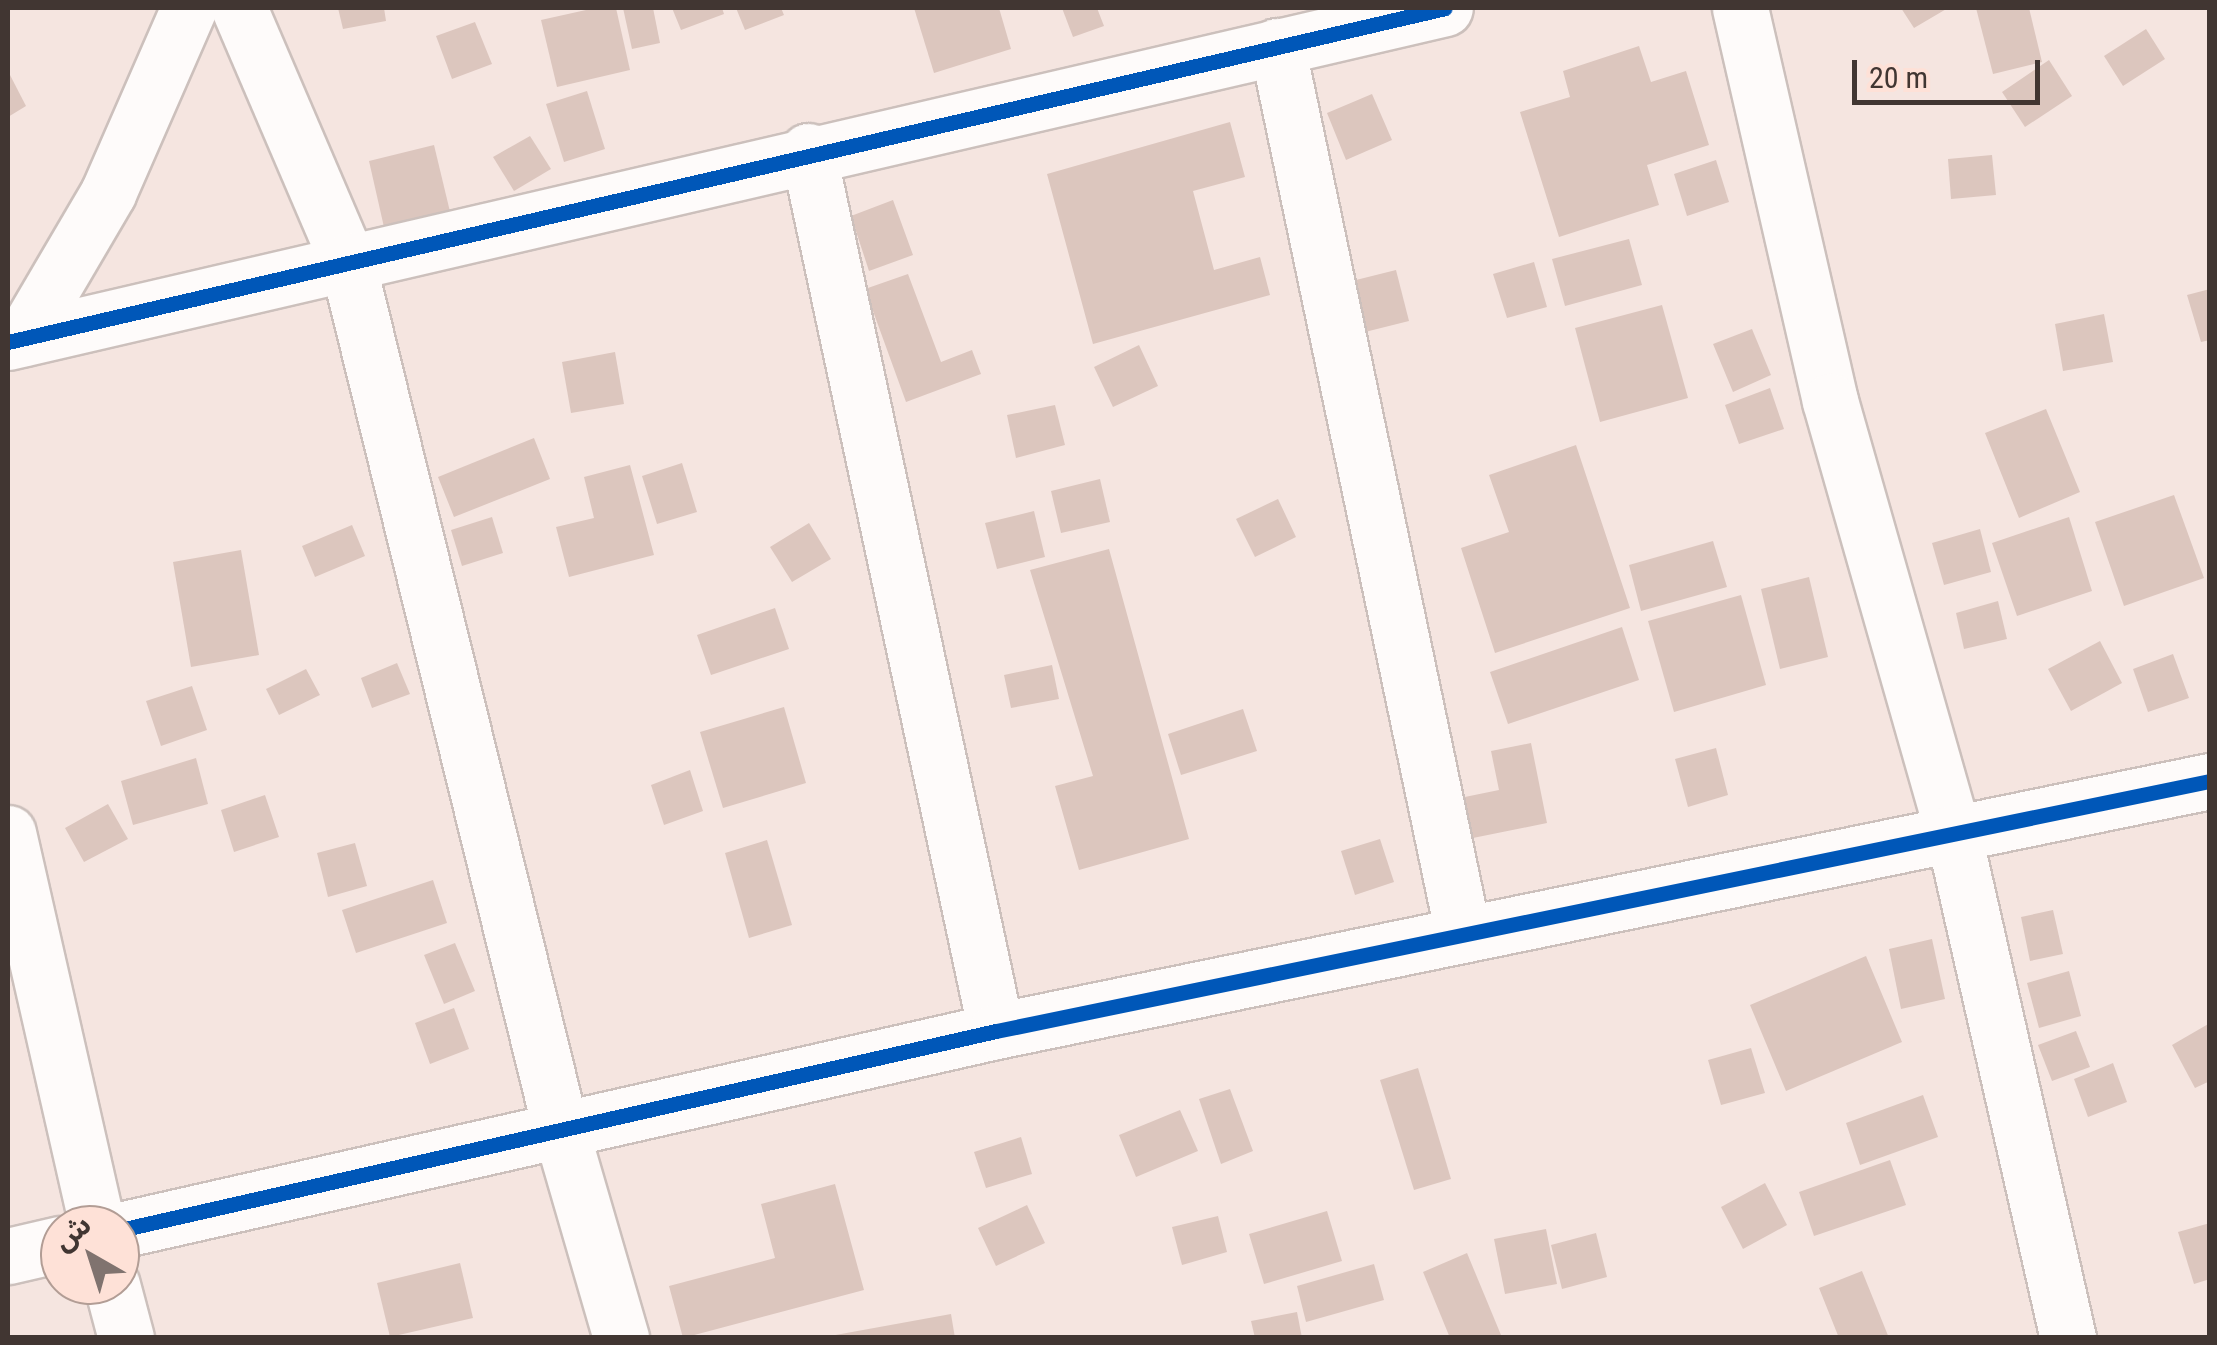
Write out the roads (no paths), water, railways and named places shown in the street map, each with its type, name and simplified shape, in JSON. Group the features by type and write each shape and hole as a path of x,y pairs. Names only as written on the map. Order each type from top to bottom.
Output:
{"street":[{"path":"15,340 108,193 190,8"},
{"path":"238,8 346,260 561,1131 621,1338"},
{"path":"15,340 808,151 1446,8"},
{"path":"1740,8 1830,401 1952,832 2062,1336"},
{"path":"1277,46 1463,934"},
{"path":"808,151 996,1031"},
{"path":"140,1226 996,1031 2210,781"},
{"path":"8,833 92,1205"},
{"path":"8,1256 40,1249"},
{"path":"117,1305 126,1338"}]}
